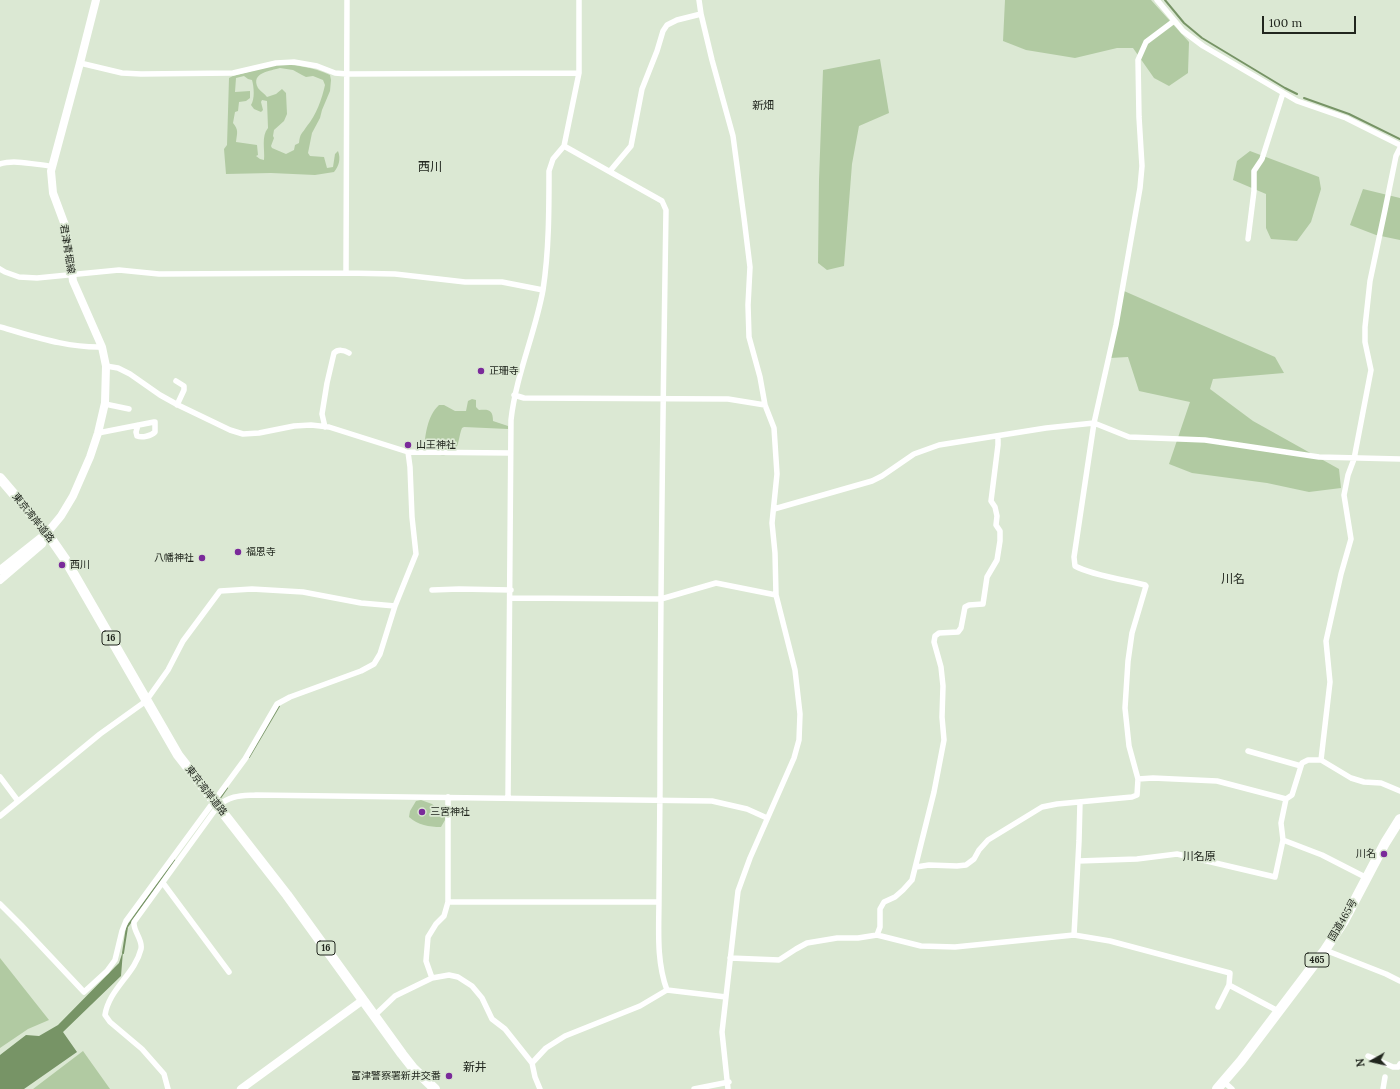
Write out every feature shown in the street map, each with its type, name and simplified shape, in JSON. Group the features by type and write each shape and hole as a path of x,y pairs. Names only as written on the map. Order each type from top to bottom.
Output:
{"highway":[{"name":"東京湾岸道路","path":"0,478 47,533 73,572 178,755 287,895 412,1068 435,1089"},
{"name":"国道465号","path":"1220,1085 1241,1061 1325,950 1344,921 1385,843 1400,819"}],"main road":[{"name":"君津青堀線","path":"47,533 61,516 73,496 90,457 105,404 106,366 102,347 72,281 66,228 51,186 52,166 96,0"},
{"path":"0,570 47,533"},
{"path":"0,580 42,544 47,533"},
{"path":"241,1089 363,1000"}],"street":[{"path":"346,273 348,0"},
{"path":"508,798 511,598 511,420 514,395 543,290 546,267 549,171 553,159 564,146 579,73 579,0"},
{"path":"700,0 701,14 712,60 733,136 750,267 748,305 749,337 760,377 765,405 774,428 777,474 772,523 775,553 776,595 795,670 800,714 799,740 794,758 750,858 738,891 722,1032 729,1082 728,1089"},
{"path":"1157,0 1174,22 1203,46 1297,102 1346,118 1400,146 1396,156 1386,210 1370,281 1365,327 1365,342 1371,370 1354,459 1348,475 1344,495 1352,539 1341,574 1326,641 1330,682 1321,760"},
{"path":"610,171 631,146 642,89 658,51 663,31 667,25 677,20 701,14"},
{"path":"916,867 929,865 966,865 974,859 979,850 988,840 1042,807 1132,797 1137,795 1138,779 1129,746 1125,708 1127,668 1132,633 1146,586 1139,583 1082,570 1075,566 1074,557 1094,423 1116,325 1140,188 1142,166 1138,60 1146,42 1174,22"},
{"path":"80,63 122,73 141,74 233,73 276,63 294,62 317,66 335,73 347,74 579,73"},
{"path":"1248,239 1254,191 1254,171 1262,159 1283,93"},
{"path":"564,146 662,201 666,210 663,399 659,951 662,977 667,990"},
{"path":"0,164 16,162 52,166"},
{"path":"0,269 19,277 37,278 119,270 159,274 395,274 465,282 502,282 543,290"},
{"path":"0,327 68,344 85,347 102,347"},
{"path":"325,427 322,414 334,353 339,350 349,353"},
{"path":"106,366 118,368 130,374 177,405 230,430 243,434 259,433 305,425 325,427 408,452 510,453"},
{"path":"176,381 184,386 184,390 177,405"},
{"path":"514,395 524,398 728,399 765,405"},
{"path":"105,404 127,409 123,415"},
{"path":"774,509 872,481 882,476 914,454 939,445 1046,428 1094,423 1129,437 1205,440 1319,457 1400,459"},
{"path":"98,433 138,425"},
{"path":"878,935 880,927 880,909 884,902 895,897 904,890 912,880 929,815 944,740 942,717 943,686 941,667 934,642 935,636 939,633 958,632 961,628 965,607 969,605 983,604 987,576 997,560 1000,531 996,525 998,516 991,501 996,468 998,436"},
{"path":"168,1089 164,1074 142,1049 110,1022 104,1015 106,1006 122,982 133,969 140,951 141,941 134,926 134,922 163,883 216,804 245,759 277,704 290,697 361,671 374,664 380,654 395,606 416,554 408,452"},
{"path":"511,598 662,599 716,583 776,595"},
{"path":"0,816 100,734 146,701 168,670 183,642 200,616 220,591 252,589 303,592 361,603 395,606"},
{"path":"432,590 511,590"},
{"path":"1248,751 1301,766"},
{"path":"1078,861 1136,859 1177,854 1275,877 1283,840 1281,823 1286,799 1292,795 1302,763 1308,760 1321,760 1351,778 1364,782 1381,783 1400,791"},
{"path":"0,777 18,801"},
{"path":"1138,779 1153,778 1217,781 1286,799"},
{"path":"0,904 84,992 107,971 115,960 126,921 216,804 235,796 660,799 712,801 747,809 767,818"},
{"path":"432,978 426,961 428,938 436,924 444,916 448,902 448,797"},
{"path":"1074,935 1080,802"},
{"path":"1283,840 1322,855 1366,878"},
{"path":"163,883 229,972"},
{"path":"448,902 659,902"},
{"path":"730,958 779,960 807,943 878,935 921,946 955,947 1074,935 1110,941 1230,973 1229,985 1218,1007"},
{"path":"1325,950 1400,981"},
{"path":"374,1016 395,996 432,978 450,975 458,977 472,986 482,998 492,1019 505,1029 532,1063 535,1077 540,1089"},
{"path":"1229,985 1278,1011"},
{"path":"532,1063 546,1048 565,1036 640,1006 667,990 726,997"},
{"path":"1368,1056 1393,1067 1400,1064"},
{"path":"1383,1089 1385,1077"},
{"path":"694,1089 729,1082"},
{"path":"1220,1085 1232,1089"}],"shaded area":[{"path":"1005,0 1151,0 1189,42 1188,73 1169,86 1154,78 1133,48 1117,48 1075,58 1026,50 1003,41"},
{"path":"880,59 889,113 859,126 852,164 844,266 827,270 818,263 823,70"},
{"path":"278,64 304,67 330,75 330,91 320,118 312,133 308,153 310,156 324,157 327,168 333,167 335,154 338,151 339,162 334,172 315,175 271,173 226,174 224,149 227,145 229,78","holes":["280,68 293,70 306,77 313,76 323,80 325,85 318,107 301,135 299,143 295,145 294,150 286,154 272,148 271,146 274,138 274,130 284,121 287,114 286,93 282,89 276,94 267,97 258,88 256,83 259,75 267,71","244,76 252,80 254,93 251,105 254,109 261,112 263,110 262,100 267,101 268,128 264,139 264,160 256,156 258,155 257,145 236,142 237,130 233,123 235,112 238,111 239,102 246,101 250,98 250,91 235,92 236,78"]},
{"path":"1250,151 1319,177 1321,189 1311,222 1297,241 1271,239 1266,228 1266,194 1233,180 1237,161"},
{"path":"1363,189 1400,198 1400,240 1376,235 1350,225"},
{"path":"1124,291 1275,357 1284,373 1213,379 1210,389 1253,421 1339,469 1341,488 1309,492 1267,483 1192,473 1169,464 1190,402 1139,391 1128,357 1110,358"},
{"path":"472,399 476,400 476,407 479,410 490,411 493,421 508,426 508,429 464,427 462,428 456,448 452,453 440,455 424,452 429,420 439,405 444,405 455,411 466,411 468,401"},
{"path":"421,800 432,804 445,816 445,820 441,827 424,825 409,817 410,811 416,801"},
{"path":"123,951 121,976 63,1032 77,1052 24,1089 0,1089 0,1055 26,1035 39,1036 58,1025 119,963"},
{"path":"0,958 49,1020 28,1029 0,1048"},
{"path":"83,1051 110,1089 33,1089"}],"waterway":[{"path":"1165,0 1184,23 1202,38 1297,94"},
{"path":"1304,98 1349,114 1400,139"},
{"path":"249,757 279,706"},
{"path":"218,801 227,788"},
{"path":"123,953 127,927 174,860"}],"place":[{"name":"正珊寺","path":"481,371"},
{"name":"山王神社","path":"408,445"},
{"name":"福恩寺","path":"238,552"},
{"name":"八幡神社","path":"202,558"},
{"name":"西川","path":"62,565"},
{"name":"三宮神社","path":"422,812"},
{"name":"川名","path":"1384,854"},
{"name":"富津警察署新井交番","path":"449,1076"}],"district":[{"name":"新畑","path":"763,106"},
{"name":"西川","path":"430,168"},
{"name":"川名","path":"1233,580"},
{"name":"川名原","path":"1199,857"},
{"name":"新井","path":"475,1068"}]}
